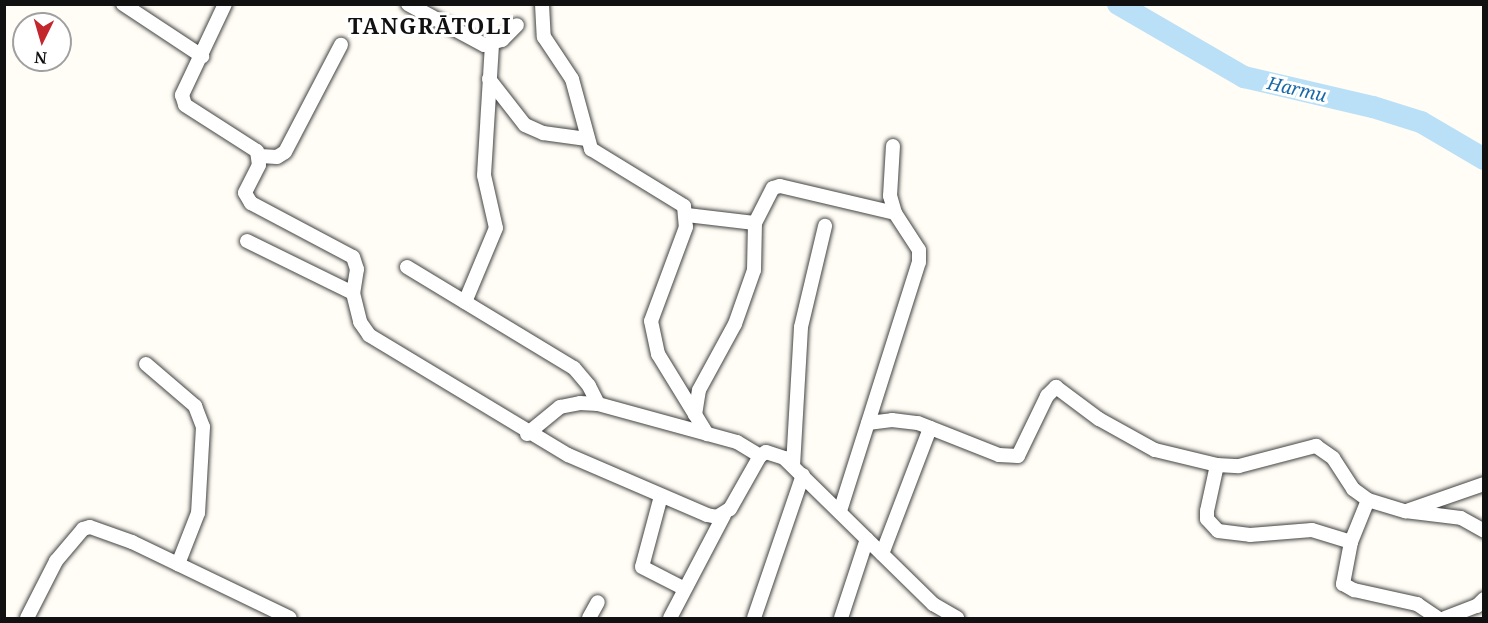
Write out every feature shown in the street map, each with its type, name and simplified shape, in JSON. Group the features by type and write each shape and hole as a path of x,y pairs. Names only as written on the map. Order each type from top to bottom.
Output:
{"street":[{"path":"123,4 202,56"},
{"path":"225,4 182,94 185,105 260,156 277,157 285,152 341,45"},
{"path":"408,4 475,43 492,44 517,25"},
{"path":"542,4 544,37 572,79 587,139 598,156 678,200 687,215 651,321 658,354 707,434"},
{"path":"465,302 496,228 484,175 492,44"},
{"path":"489,79 525,125 543,133 587,139"},
{"path":"840,511 919,262 913,237 896,213 889,181 892,146"},
{"path":"260,156 247,185 247,198 353,257 357,269 353,293 360,322 369,334 527,434 707,515 724,515"},
{"path":"696,415 699,390 735,324 754,270 756,223 773,188 780,186 896,213"},
{"path":"687,215 756,223"},
{"path":"754,618 798,471 801,327 825,226"},
{"path":"247,241 353,293"},
{"path":"407,267 574,368 590,386 598,404"},
{"path":"146,364 195,406 201,417 200,505 178,564"},
{"path":"868,423 898,420 930,428 999,455 1018,456 1047,396 1056,387 1127,437 1155,450 1217,465 1257,463 1316,447 1333,458 1353,489 1368,500 1405,511 1461,518 1484,531"},
{"path":"527,434 560,407 580,403 598,404 745,445 760,456"},
{"path":"882,554 930,428"},
{"path":"670,618 724,515 760,456 774,453 798,471 933,604 957,618"},
{"path":"1217,465 1207,519 1218,531 1250,535 1312,530 1350,542"},
{"path":"1405,511 1484,484"},
{"path":"661,496 642,567 685,589"},
{"path":"1368,500 1350,542 1342,577 1347,587 1417,604 1438,618"},
{"path":"27,618 56,561 83,529 100,528 290,618"},
{"path":"841,618 867,539"},
{"path":"1445,618 1477,606 1484,598"},
{"path":"590,618 598,602"}],"waterway":[{"name":"Harmu","path":"1118,4 1244,77 1373,107 1421,122 1484,159"}],"district":[{"name":"TANGRĀTOLI","path":"430,26"}]}
